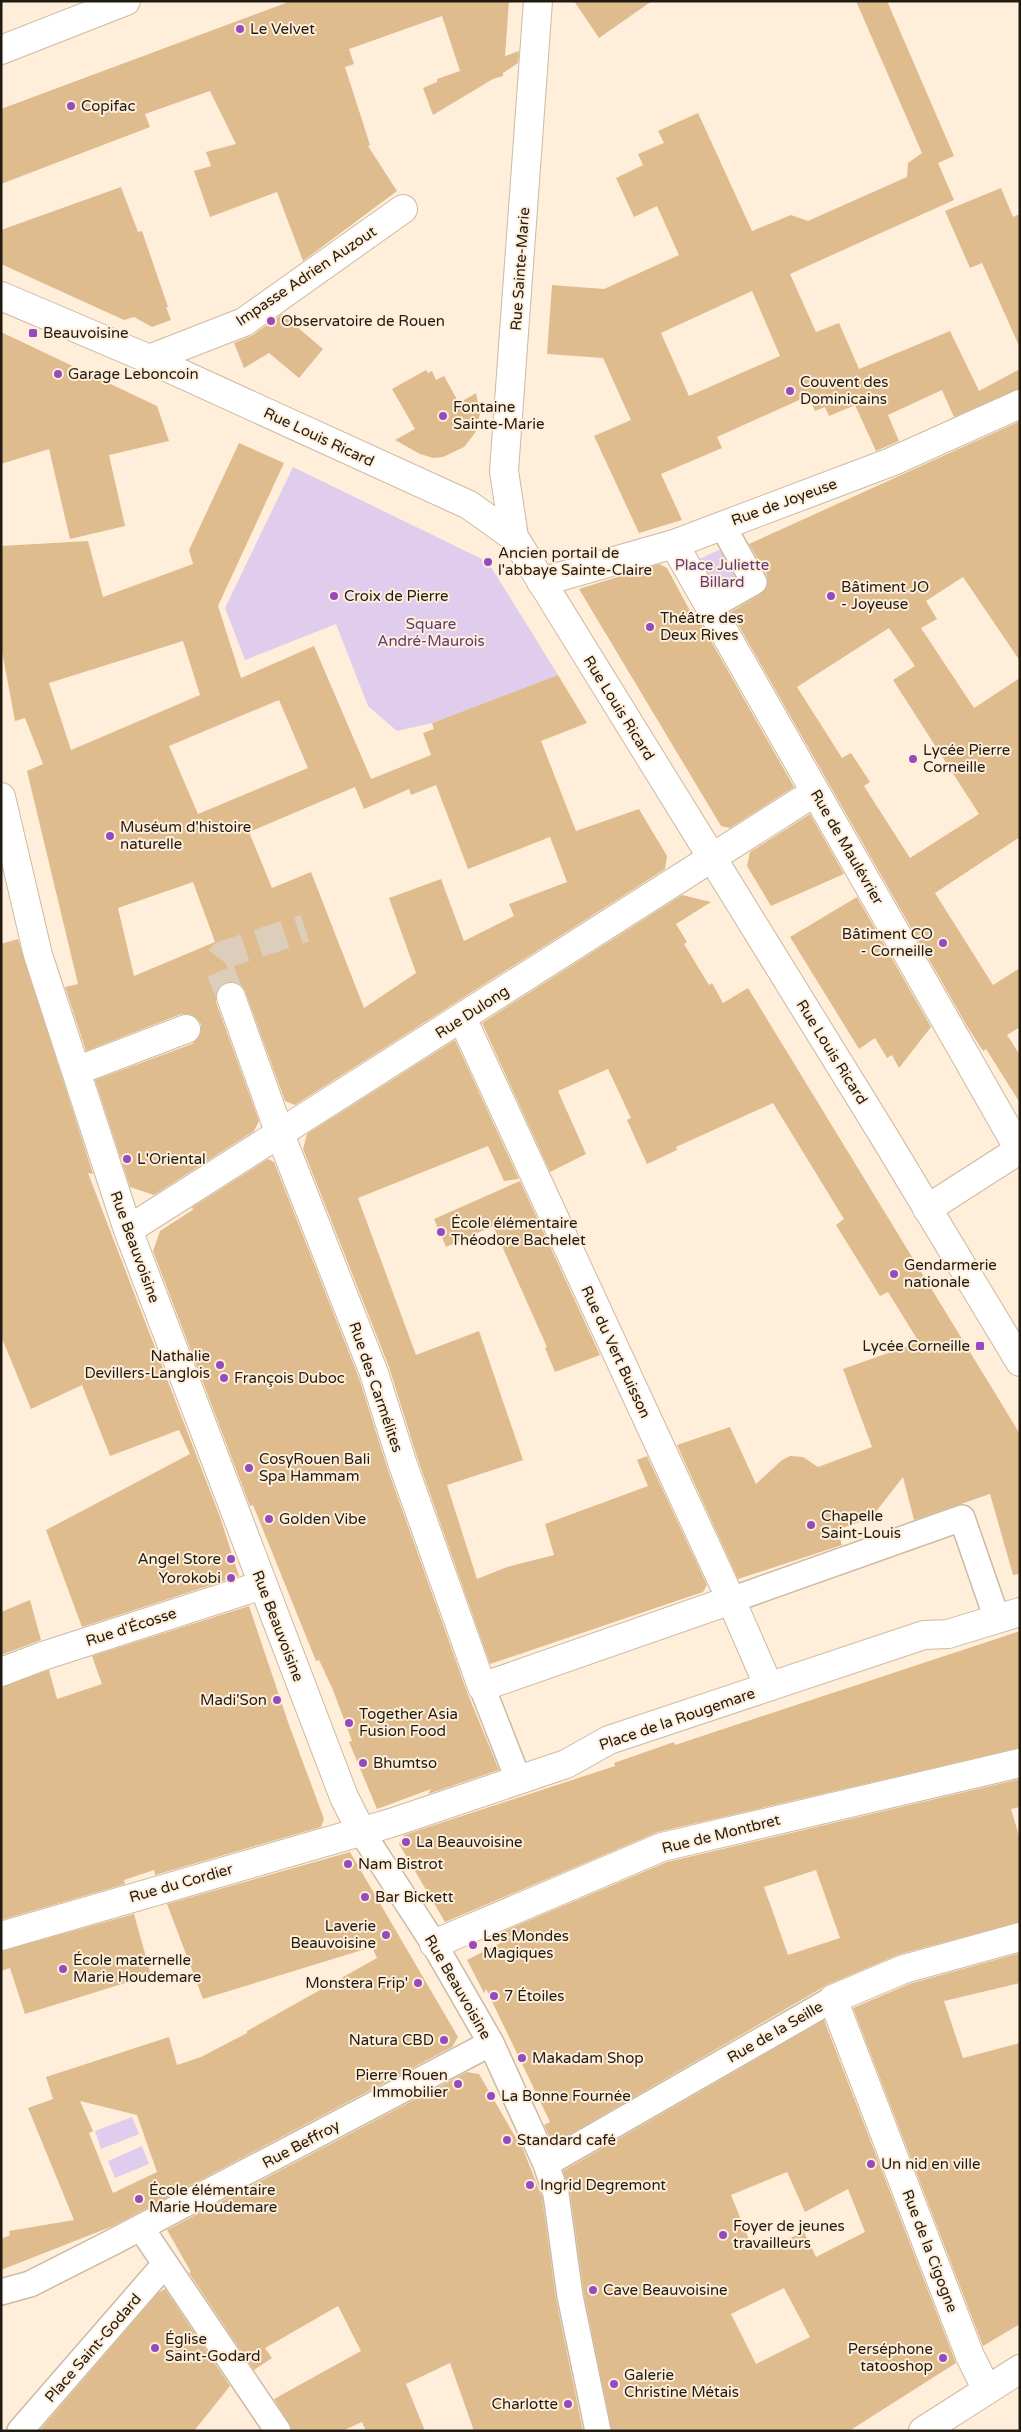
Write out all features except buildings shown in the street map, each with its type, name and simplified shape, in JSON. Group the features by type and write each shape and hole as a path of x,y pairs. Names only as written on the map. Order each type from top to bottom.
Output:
{"street":[{"path":"1,50 126,1"},
{"name":"Rue Sainte-Marie","path":"514,537 504,472 538,1"},
{"name":"Impasse Adrien Auzout","path":"149,359 244,322 403,209"},
{"name":"Rue Louis Ricard","path":"1,296 149,359 469,505 514,537 1020,1362"},
{"name":"Rue de Joyeuse","path":"542,582 674,544 892,462 1020,404"},
{"path":"710,607 754,582 722,525"},
{"name":"Rue de Maulévrier","path":"674,544 1020,1150"},
{"name":"Rue Dulong","path":"128,1230 815,792"},
{"name":"Rue Beauvoisine","path":"1,797 38,955 128,1230 344,1796 361,1831 434,1944 496,2053 546,2164 556,2194 570,2296 598,2431"},
{"name":"Rue des Carmélites","path":"231,997 280,1134 374,1373 402,1462 482,1687 518,1779"},
{"name":"Rue du Vert Buisson","path":"462,1018 731,1600 769,1687"},
{"path":"76,1071 186,1029"},
{"path":"927,1209 1020,1150"},
{"name":"Place de la Rougemare","path":"361,1831 566,1764 609,1740 924,1635 948,1634 1008,1616 962,1518 482,1687"},
{"name":"Rue d'Écosse","path":"1,1672 43,1656 262,1585"},
{"name":"Rue de Montbret","path":"434,1944 662,1848 1020,1763"},
{"name":"Rue du Cordier","path":"1,1936 361,1831"},
{"name":"Rue de la Seille","path":"546,2164 833,1999 904,1969 1020,1937"},
{"name":"Rue de la Cigogne","path":"833,1999 967,2347 987,2390"},
{"name":"Rue Beffroy","path":"1,2292 30,2284 496,2053"},
{"path":"141,2228 278,2431"},
{"name":"Place Saint-Godard","path":"20,2431 165,2264"},
{"path":"932,2428 1020,2369"}],"green space":[{"name":"Square André-Maurois","path":"293,467 488,562 558,675 432,723 397,731 368,706 336,624 245,660 225,608"},
{"name":"Place Juliette Billard","path":"732,544 754,582 710,607 686,565"},
{"path":"132,2117 139,2134 101,2149 95,2131"},
{"path":"142,2146 149,2164 115,2178 108,2161"}],"tunnel":[{"path":"231,997 217,963 223,955 305,928"}],"place":[{"name":"Le Velvet","path":"240,29"},
{"name":"Copifac","path":"71,106"},
{"name":"Observatoire de Rouen","path":"271,321"},
{"name":"Beauvoisine","path":"33,333"},
{"name":"Garage Leboncoin","path":"58,374"},
{"name":"Couvent des Dominicains","path":"790,391"},
{"name":"Fontaine Sainte-Marie","path":"443,416"},
{"name":"Ancien portail de l'abbaye Sainte-Claire","path":"488,562"},
{"name":"Croix de Pierre","path":"334,596"},
{"name":"Bâtiment JO - Joyeuse","path":"831,596"},
{"name":"Théâtre des Deux Rives","path":"650,627"},
{"name":"Lycée Pierre Corneille","path":"913,759"},
{"name":"Muséum d'histoire naturelle","path":"110,836"},
{"name":"Bâtiment CO - Corneille","path":"943,943"},
{"name":"L'Oriental","path":"127,1159"},
{"name":"École élémentaire Théodore Bachelet","path":"441,1232"},
{"name":"Gendarmerie nationale","path":"894,1274"},
{"name":"Lycée Corneille","path":"980,1346"},
{"name":"Nathalie Devillers-Langlois","path":"220,1365"},
{"name":"François Duboc","path":"224,1378"},
{"name":"CosyRouen Bali Spa Hammam","path":"249,1468"},
{"name":"Golden Vibe","path":"269,1519"},
{"name":"Chapelle Saint-Louis","path":"811,1525"},
{"name":"Angel Store","path":"231,1559"},
{"name":"Yorokobi","path":"231,1578"},
{"name":"Madi'Son","path":"277,1700"},
{"name":"Together Asia Fusion Food","path":"349,1723"},
{"name":"Bhumtso","path":"363,1763"},
{"name":"La Beauvoisine","path":"406,1842"},
{"name":"Nam Bistrot","path":"348,1864"},
{"name":"Bar Bickett","path":"365,1897"},
{"name":"Laverie Beauvoisine","path":"386,1935"},
{"name":"Les Mondes Magiques","path":"473,1945"},
{"name":"École maternelle Marie Houdemare","path":"63,1969"},
{"name":"Monstera Frip'","path":"418,1983"},
{"name":"7 Étoiles","path":"494,1996"},
{"name":"Natura CBD","path":"444,2040"},
{"name":"Makadam Shop","path":"522,2058"},
{"name":"Pierre Rouen Immobilier","path":"458,2084"},
{"name":"La Bonne Fournée","path":"491,2096"},
{"name":"Standard café","path":"507,2140"},
{"name":"Un nid en ville","path":"871,2164"},
{"name":"Ingrid Degremont","path":"530,2185"},
{"name":"École élémentaire Marie Houdemare","path":"139,2199"},
{"name":"Foyer de jeunes travailleurs","path":"723,2235"},
{"name":"Cave Beauvoisine","path":"593,2290"},
{"name":"Église Saint-Godard","path":"155,2348"},
{"name":"Perséphone tatooshop","path":"943,2358"},
{"name":"Galerie Christine Métais","path":"614,2384"},
{"name":"Charlotte","path":"568,2404"}]}
